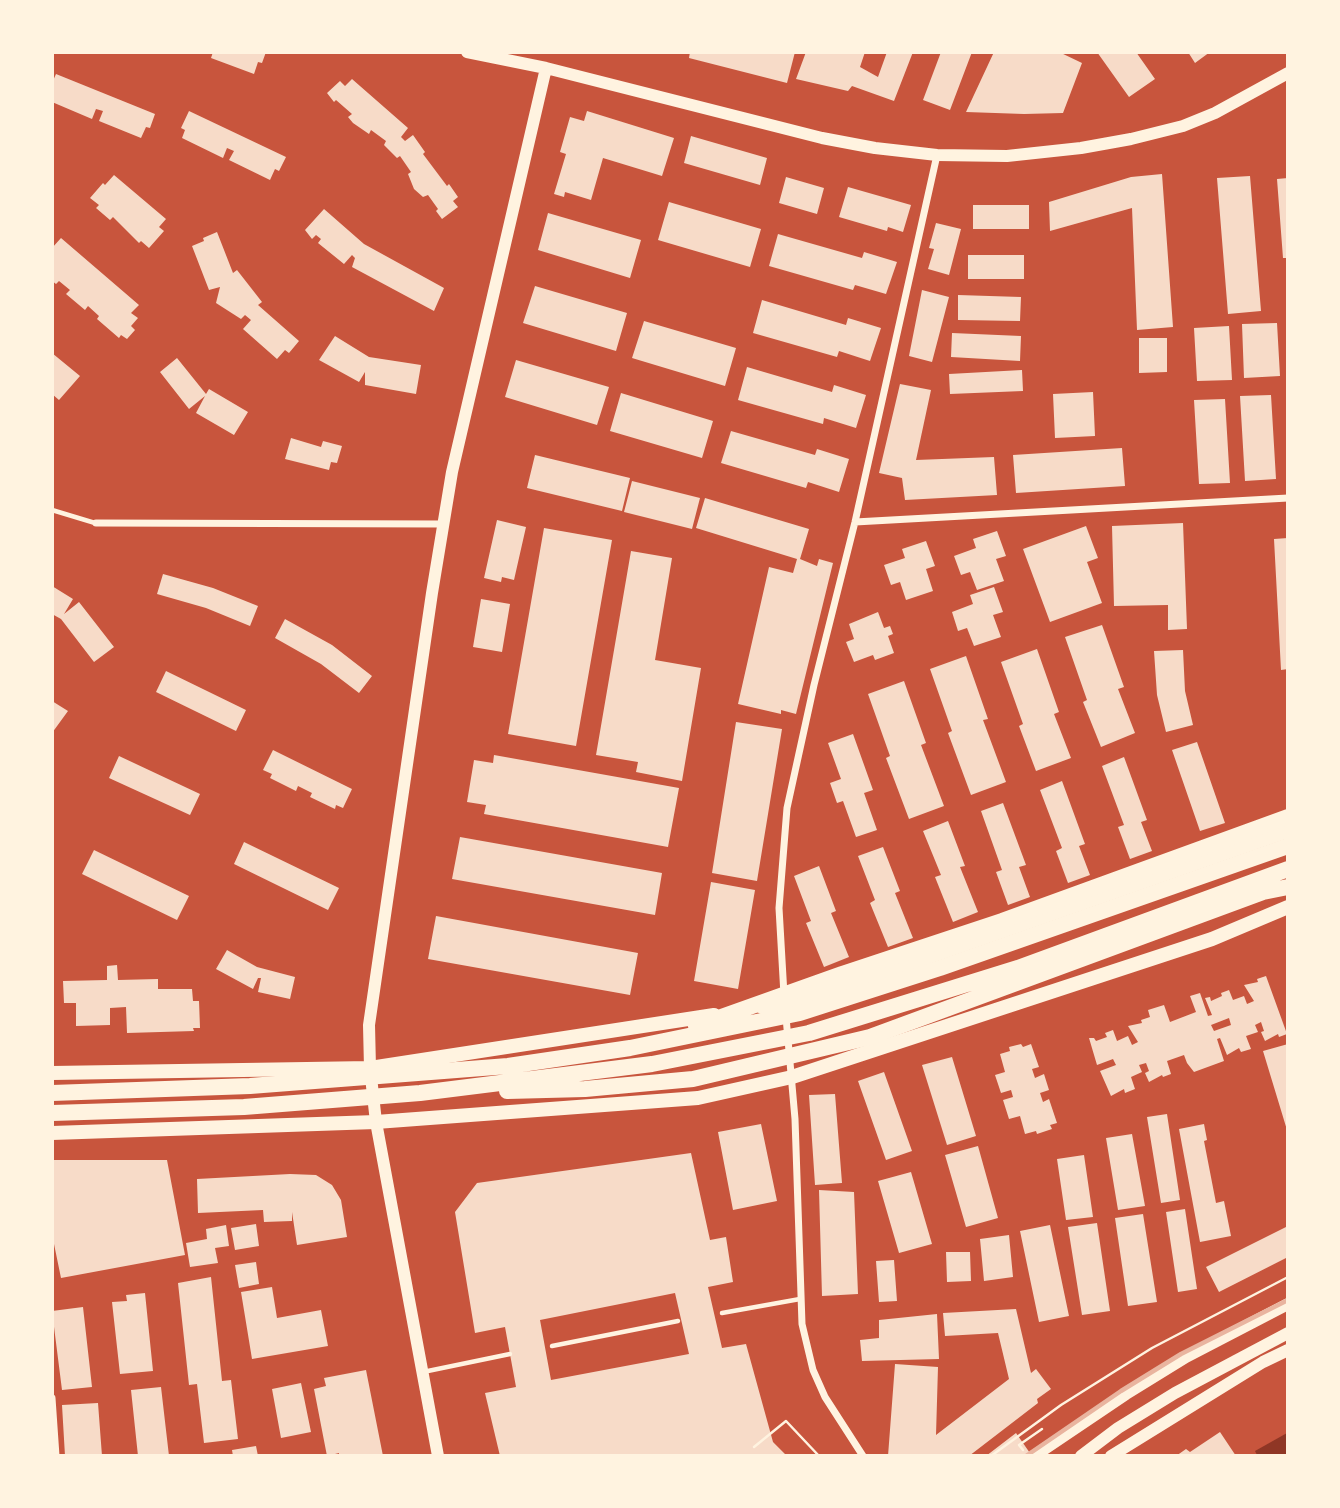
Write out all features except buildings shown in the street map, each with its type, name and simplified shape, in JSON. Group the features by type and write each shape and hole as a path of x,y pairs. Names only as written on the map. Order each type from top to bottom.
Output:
{"highway":[{"path":"630,1048 1002,922 1287,817"},
{"path":"52,1093 250,1086 508,1066 630,1048 800,1013 953,963 1287,846"},
{"path":"52,1113 244,1107 420,1093 652,1064 809,1033 1018,968 1287,869"},
{"path":"420,1093 585,1089 693,1079 857,1040 1263,892 1287,887"}],"main road":[{"path":"467,52 546,68 822,138 875,148 937,155 1007,156 1081,148 1131,139 1183,126 1215,113 1287,73"},
{"path":"438,1455 376,1122 369,1025 442,524 546,68"},
{"path":"52,1073 370,1068 784,1004 866,979 1287,831"},
{"path":"52,1133 376,1122 698,1098 792,1077 1212,939 1287,907"},
{"path":"1034,1455 1186,1357 1287,1304"},
{"path":"1081,1455 1118,1428 1175,1393 1287,1333"},
{"path":"1111,1455 1287,1350"}],"street":[{"path":"863,1455 824,1397 813,1370 802,1324 792,1077 784,1004 779,908 780,878 787,808 814,685 855,522 937,155"},
{"path":"855,522 1287,498"},
{"path":"96,523 442,524"},
{"path":"52,1398 56,1455"}],"lane":[{"path":"52,510 96,523"},
{"path":"722,1313 801,1299"},
{"path":"552,1346 678,1321"},
{"path":"422,1372 510,1354"}],"path":[{"path":"991,1455 1060,1405 1152,1348 1287,1277"},
{"path":"754,1447 786,1421 819,1455"}],"shaded area":[{"path":"1287,1433 1287,1455 1257,1455 1255,1451"}],"railway":[{"path":"1026,1456 1181,1354 1288,1300"}]}
